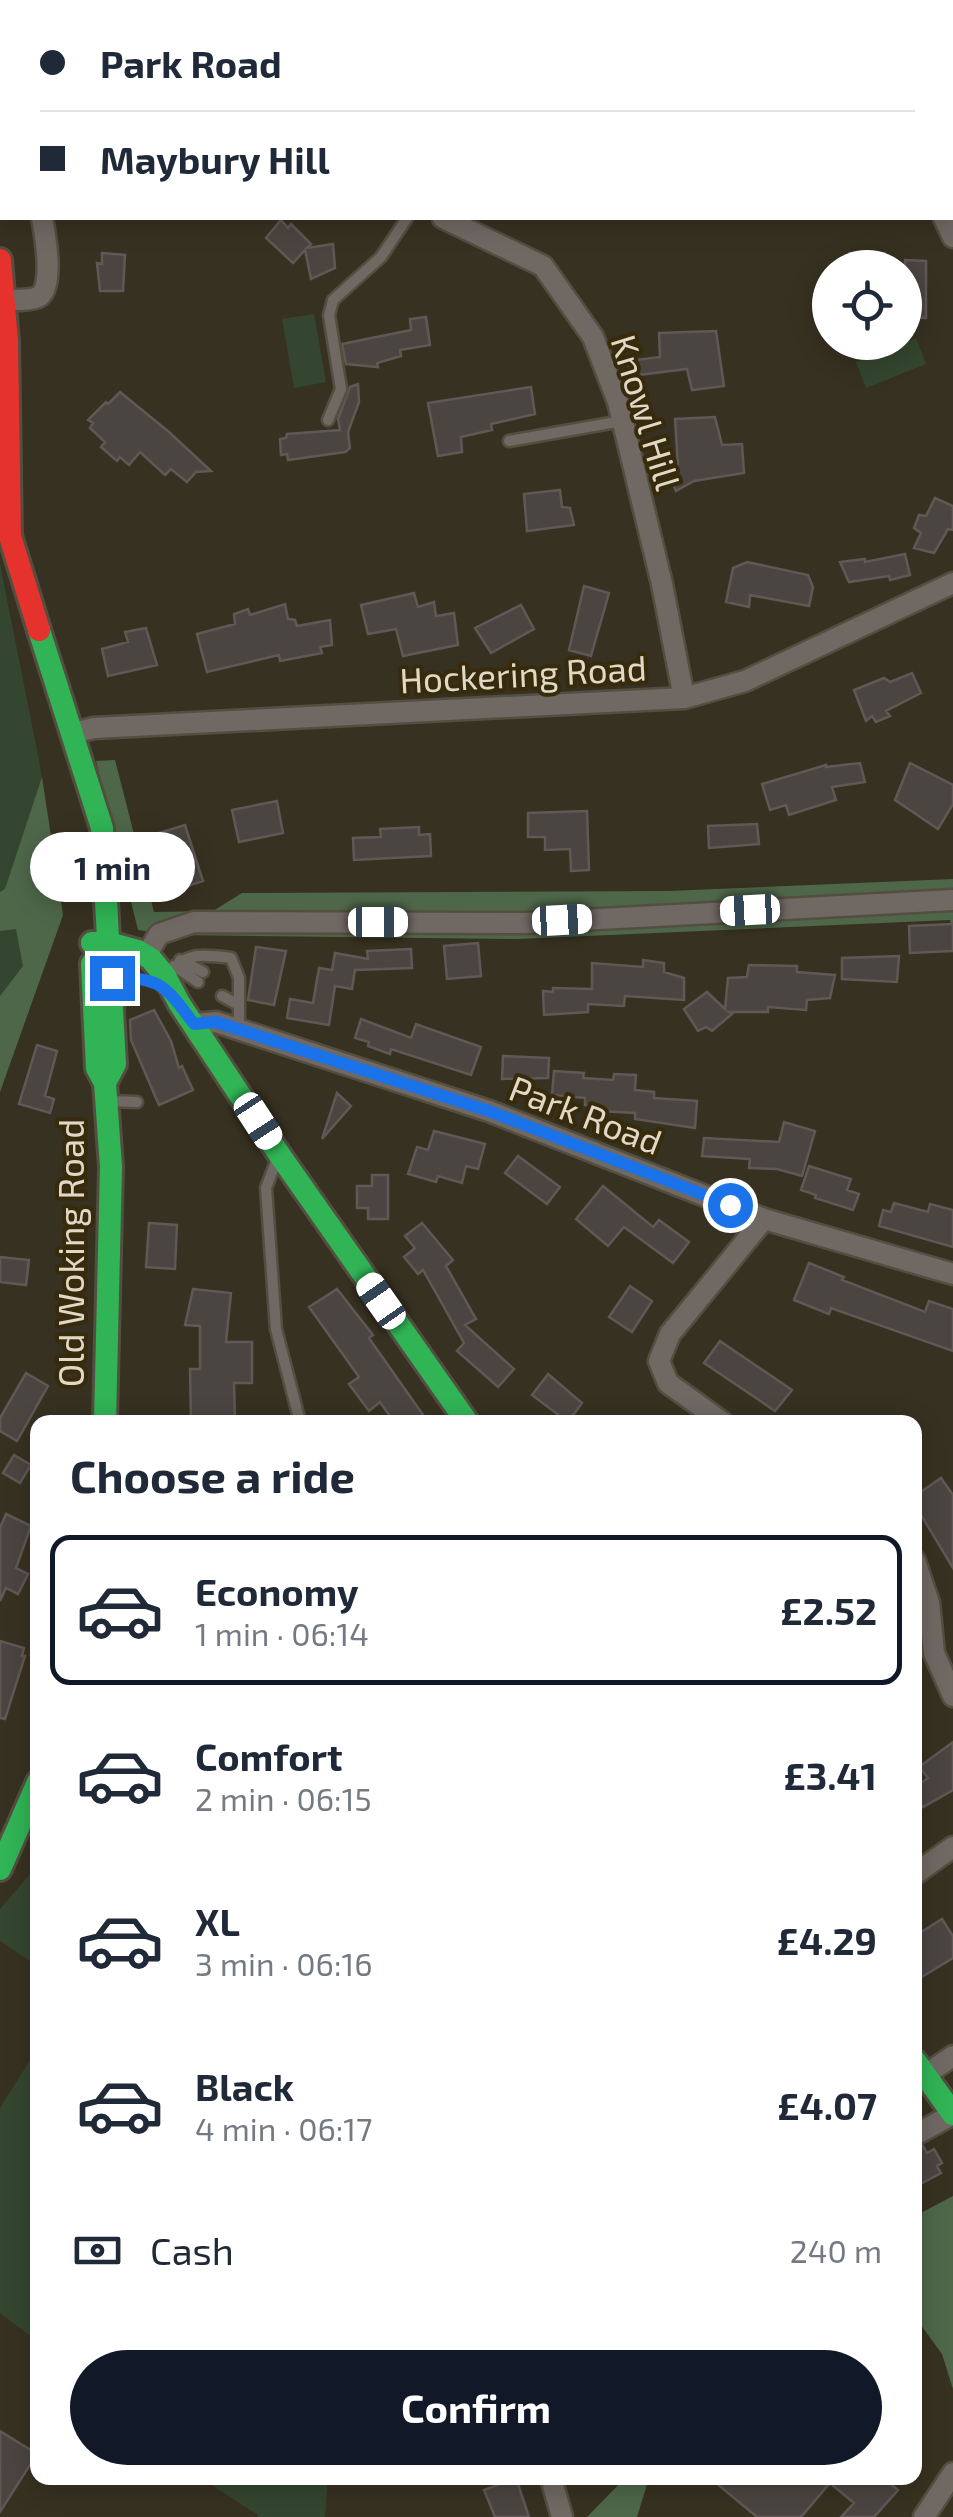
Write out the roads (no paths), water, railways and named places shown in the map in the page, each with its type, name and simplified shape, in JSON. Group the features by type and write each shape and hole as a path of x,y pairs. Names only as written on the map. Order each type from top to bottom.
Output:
{"main road":[{"name":"Old Woking Road","path":"0,260 5,300 10,536 102,828 102,979 97,1068 105,1092 111,1167 105,1415"},
{"path":"100,943 146,956 169,976 194,1024 279,1154 461,1415"},
{"path":"102,979 169,976"},
{"path":"0,1869 30,1824"},
{"path":"922,2071 953,2114"}],"street":[{"path":"5,300 43,294 48,262 42,220"},
{"name":"Knowl Hill","path":"448,220 542,266 593,337 622,421 662,584 684,698"},
{"name":"Hockering Road","path":"73,734 94,728 684,698 745,680 953,583"},
{"path":"146,956 160,934 194,922 525,922 953,900"},
{"name":"Park Road","path":"194,1024 216,1022 489,1111 764,1218 953,1274"},
{"path":"712,1415 668,1383 659,1360 670,1334 764,1218"},
{"path":"922,1582 929,1603 934,1653 953,1696"},
{"path":"922,1869 953,1847"},
{"path":"922,2067 953,2056"},
{"path":"922,2131 953,2114"},
{"path":"924,2517 953,2473"},
{"path":"553,2485 562,2517"}],"lane":[{"path":"328,420 341,389 329,316 333,300 381,257 405,220"},
{"path":"509,440 622,421"},
{"path":"169,976 201,953 230,958 239,978 238,1029"},
{"path":"169,976 200,977"},
{"path":"225,991 239,1001"},
{"path":"105,1092 137,1102"},
{"path":"279,1154 266,1188 276,1329 298,1415"}]}
